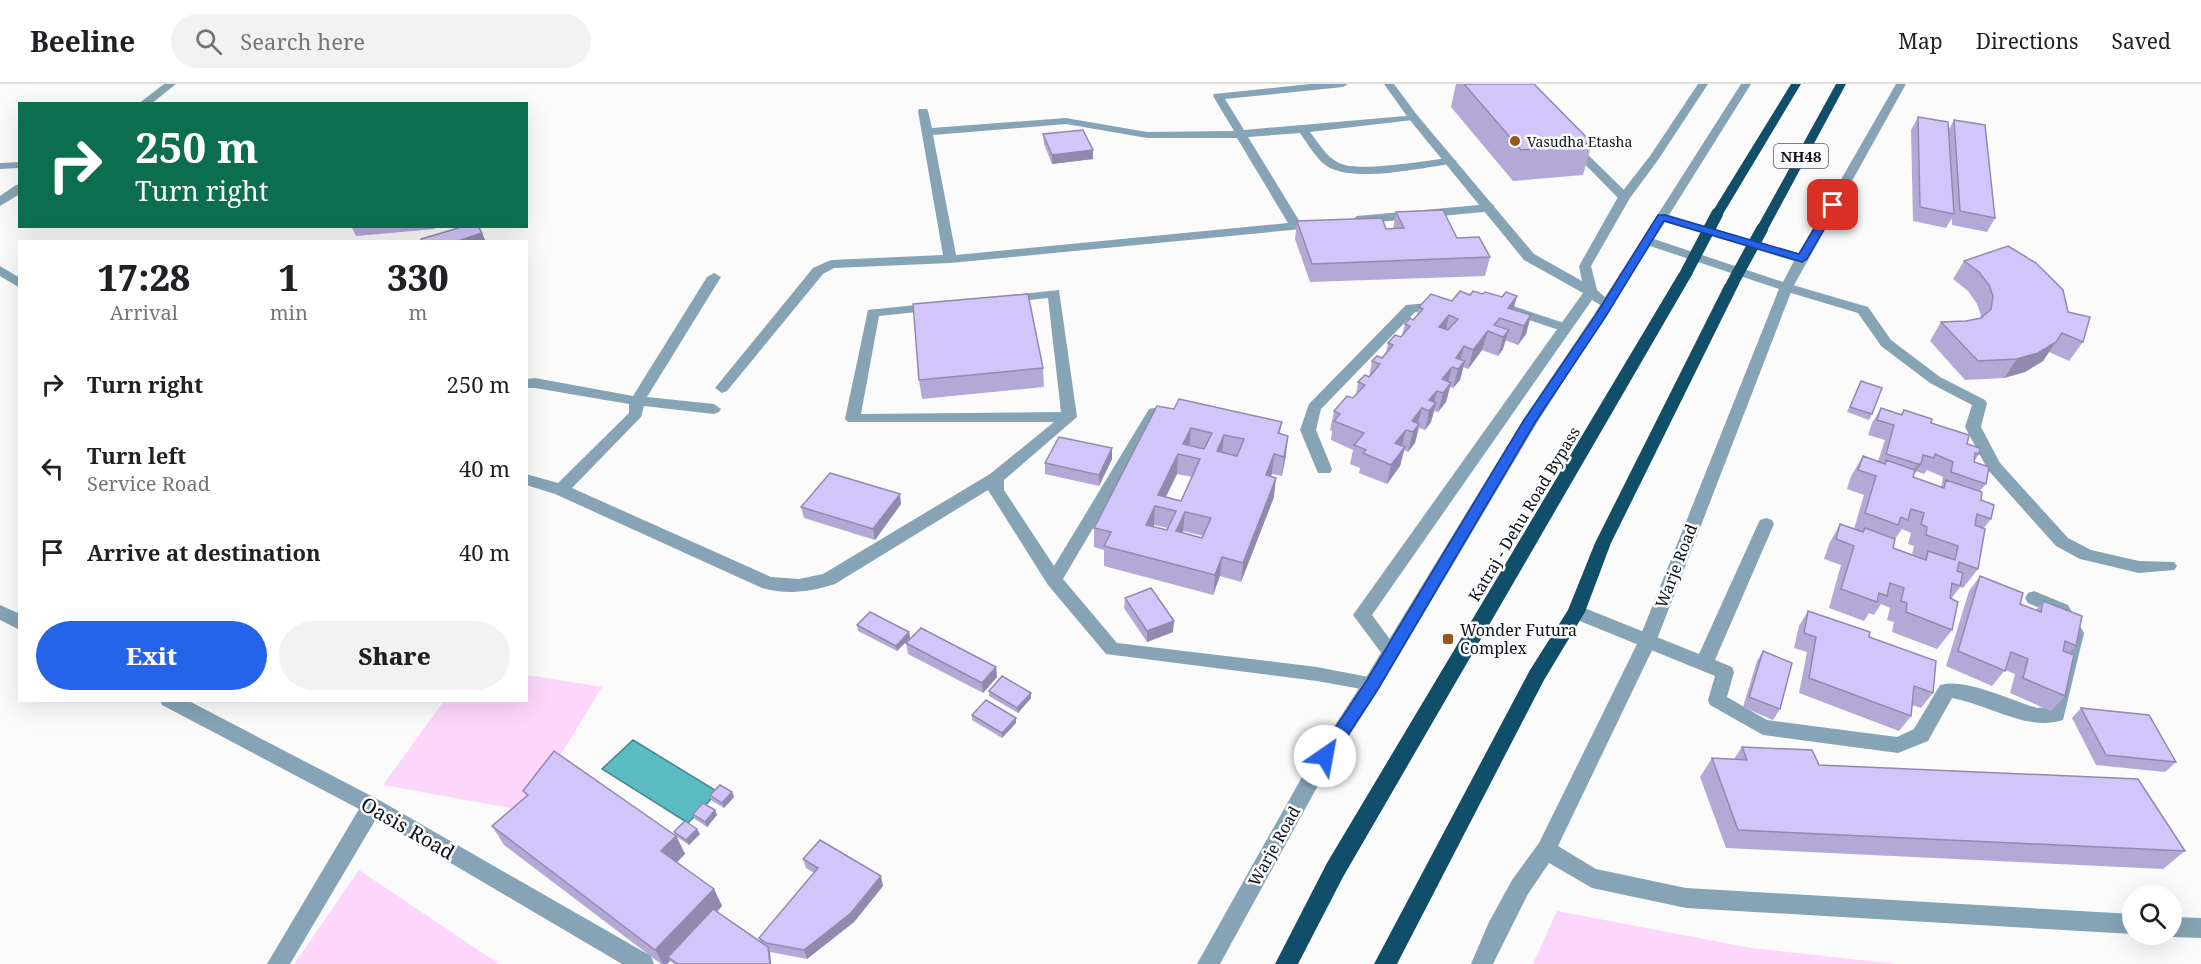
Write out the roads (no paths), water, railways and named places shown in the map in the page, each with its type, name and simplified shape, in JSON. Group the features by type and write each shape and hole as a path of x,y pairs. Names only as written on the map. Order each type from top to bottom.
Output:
{"highway":[{"name":"Katraj - Dehu Road Bypass","path":"1286,964 1335,870 1686,273 1717,214 1796,84"},
{"name":"NH48","path":"1385,964 1537,675 1576,612 1603,543 1732,284 1841,84"}],"street":[{"path":"146,102 171,84"},
{"path":"1296,226 1218,96 1343,84"},
{"path":"1389,84 1413,117 1529,257 1591,292 1607,305"},
{"path":"1391,653 1362,615 1591,292 1586,266 1624,198 1654,158 1702,84"},
{"name":"Warje Road","path":"1208,964 1314,774 1372,684 1531,420 1607,305 1746,84"},
{"name":"Warje Road","path":"1482,964 1520,887 1546,850 1647,642 1786,287 1901,84"},
{"path":"923,111 950,259"},
{"path":"927,132 1058,121 1086,123 1163,136 1240,134 1413,117"},
{"path":"1303,129 1327,160 1340,167 1362,169 1451,161"},
{"path":"1567,140 1624,198"},
{"path":"0,166 18,165"},
{"path":"0,202 18,189"},
{"path":"722,388 818,271 831,264 950,259 1490,208"},
{"path":"1661,217 1802,259"},
{"path":"1646,241 1863,310 1886,343 1935,380 1980,403 1973,428 1994,466 2062,542 2086,555 2139,567 2168,566"},
{"path":"0,270 18,283"},
{"path":"561,490 636,414 637,401 714,277"},
{"path":"1054,293 1069,417 853,419 873,313 1054,293"},
{"path":"1324,469 1308,430 1314,408 1411,308 1451,305"},
{"path":"1493,307 1514,310 1565,328"},
{"path":"528,384 535,383 637,401 714,409"},
{"path":"1054,580 1154,412 1187,419"},
{"path":"528,480 561,490 768,583 784,587 806,587 829,579 996,478 1069,417"},
{"path":"996,478 996,490 1054,580 1112,649 1317,674 1372,684"},
{"path":"1704,664 1766,524"},
{"path":"1576,612 1725,672 1718,700 1763,727 1898,745 1921,735 1947,690 1967,693 2037,716 2056,714 2075,633 2062,610 2034,598"},
{"name":"Oasis Road","path":"173,702 372,806 643,964"},
{"path":"278,964 372,806"},
{"path":"1546,850 1592,878 1686,898 2122,923"},
{"path":"2182,927 2201,928"}],"water":[{"path":"633,740 718,792 688,823 602,769"}],"place":[{"name":"Vasudha Etasha","path":"1515,141"},
{"name":"Wonder Futura Complex","path":"1448,639"}]}
